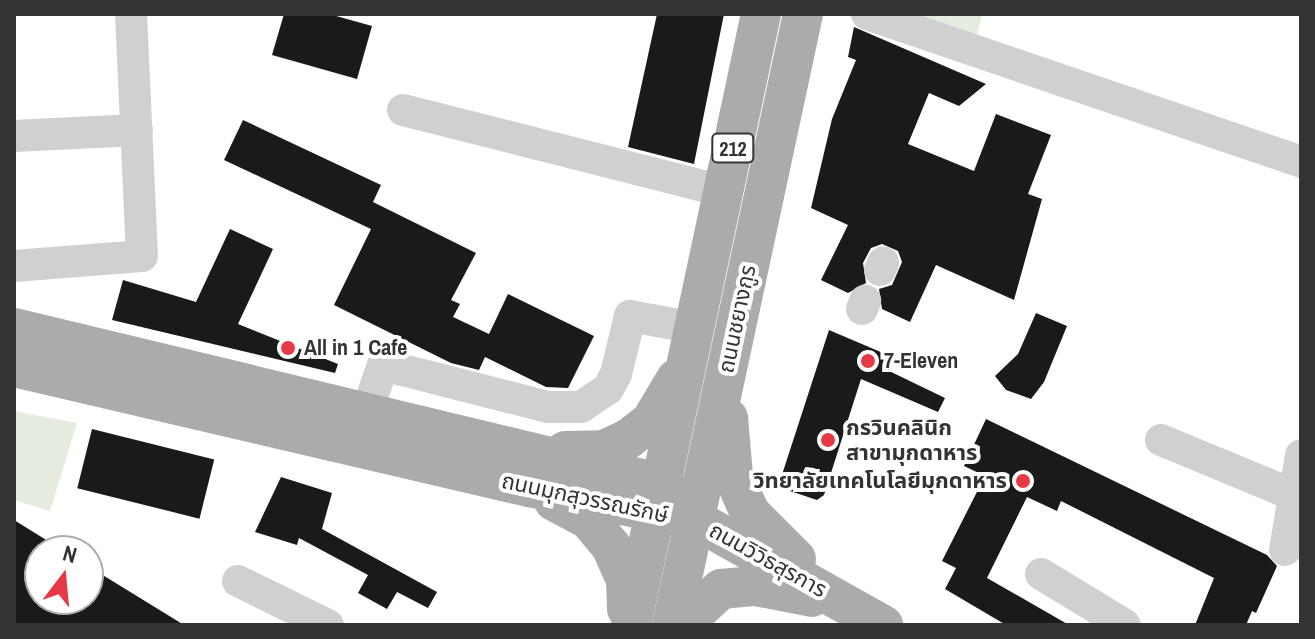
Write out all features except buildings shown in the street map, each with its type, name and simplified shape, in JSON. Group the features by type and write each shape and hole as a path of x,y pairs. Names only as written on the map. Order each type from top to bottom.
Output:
{"main road":[{"name":"ถนนชยางกูร","path":"629,625 659,499 761,14"},
{"name":"ถนนชยางกูร","path":"672,625 803,14"},
{"name":"ถนนมุกสุวรรณรักษ์","path":"14,328 122,373 659,499 694,519"},
{"path":"531,469 604,450 628,439 651,421 693,338"},
{"path":"730,350 727,437 733,475 750,513 848,604"},
{"name":"ถนนมุกสุวรรณรักษ์","path":"14,367 122,373 367,411 531,469"},
{"path":"531,469 589,520 611,546 626,580 629,625"},
{"name":"ถนนวิวิธสุรการ","path":"694,519 883,625"},
{"path":"682,625 721,589 756,586 848,604"}],"street":[{"path":"14,266 142,256 131,14"},
{"path":"867,14 1301,162"},
{"path":"403,110 724,191"},
{"path":"14,136 137,130"},
{"path":"367,411 383,365 548,407 581,407 612,382 630,316 693,338"},
{"path":"1161,440 1297,497"},
{"path":"1285,550 1297,497 1301,455"},
{"path":"1041,574 1125,625"},
{"path":"238,581 328,625"}],"shaded area":[{"path":"907,14 982,14 976,41"},
{"path":"14,411 77,423 50,511 14,500"}],"place":[{"name":"All in 1 Cafe","path":"288,348"},
{"name":"7-Eleven","path":"868,361"},
{"name":"กรวินคลินิก สาขามุกดาหาร","path":"828,440"},
{"name":"วิทยาลัยเทคโนโลยีมุกดาหาร","path":"1023,481"}]}
